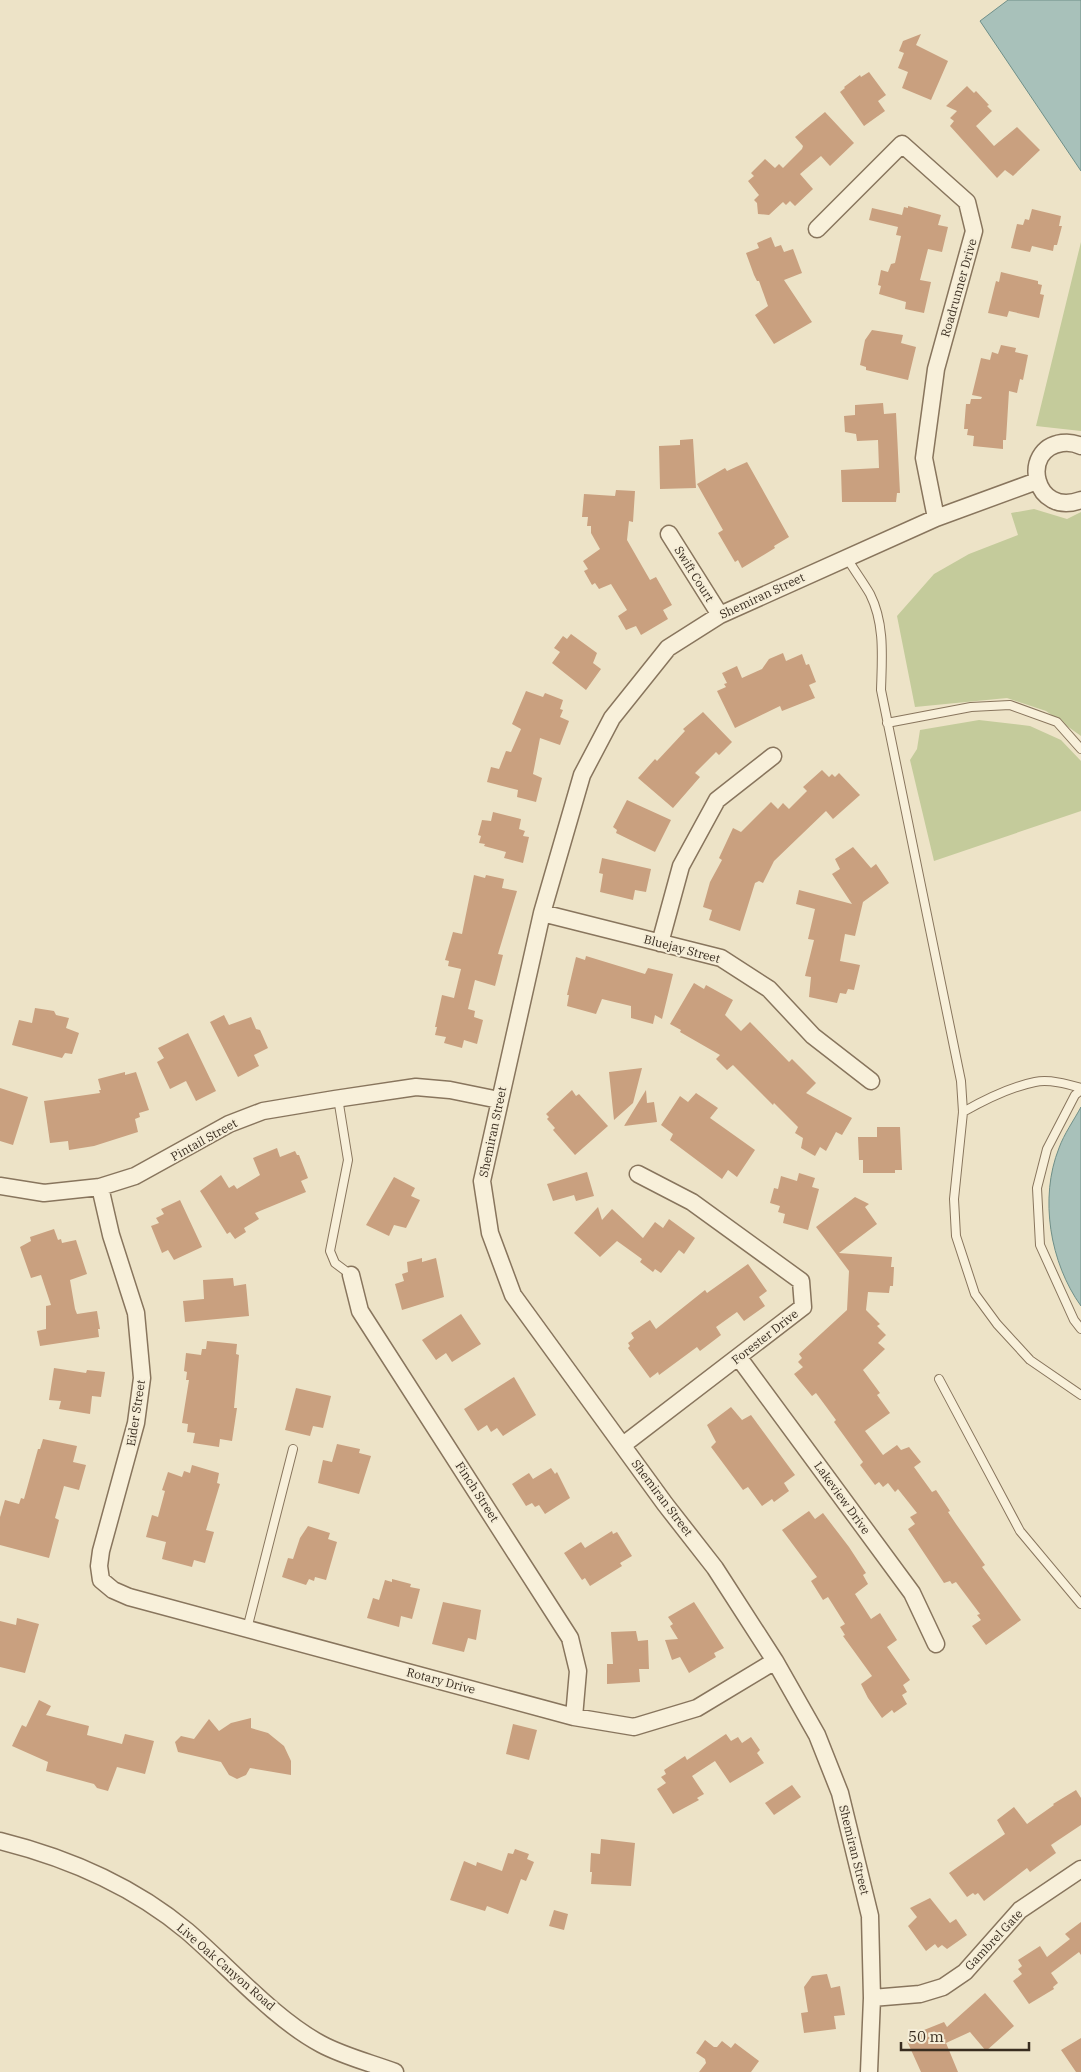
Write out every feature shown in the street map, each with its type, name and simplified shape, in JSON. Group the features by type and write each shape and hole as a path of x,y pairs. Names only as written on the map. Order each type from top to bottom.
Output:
{"street":[{"name":"Roadrunner Drive","path":"817,229 902,144 967,202 974,231 936,370 924,458 936,518"},
{"path":"1081,446 1067,442 1057,444 1040,456 1036,466 1037,481 1045,495 1053,501 1062,504 1081,500"},
{"name":"Shemiran Street","path":"869,2072 872,1998 870,1916 840,1792 817,1735 775,1661 715,1568 513,1295 490,1233 482,1181 542,913 582,775 612,718 668,648 720,615 936,518 1037,481"},
{"name":"Swift Court","path":"669,534 720,615"},
{"path":"660,943 681,866 717,800 773,756"},
{"name":"Bluejay Street","path":"542,913 721,958 769,989 813,1036 871,1081"},
{"name":"Pintail Street","path":"0,1186 44,1193 100,1186 135,1176 229,1124 262,1111 416,1087 450,1090 499,1100"},
{"name":"Forester Drive","path":"623,1445 739,1358 803,1307 801,1281 692,1202 638,1174"},
{"name":"Eider Street","path":"100,1186 111,1234 136,1313 142,1378 136,1423 101,1552 99,1566 101,1580"},
{"name":"Finch Street","path":"351,1275 360,1311 570,1638 578,1671 574,1717"},
{"name":"Lakeview Drive","path":"739,1358 912,1593 936,1644"},
{"name":"Rotary Drive","path":"101,1580 113,1590 129,1597 574,1717 634,1727 697,1708 775,1661"},
{"name":"Live Oak Canyon Road","path":"0,1841 72,1863 129,1890 186,1931 288,2021 320,2044 395,2072"},
{"name":"Gambrel Gate","path":"872,1998 920,1994 942,1987 965,1972 1020,1910 1081,1869"}],"lane":[{"path":"847,558 870,595 879,621 882,643 881,690 961,1081 964,1112 954,1199 956,1236 975,1294 997,1324 1030,1360 1081,1395"},
{"path":"888,723 971,706 1010,705 1056,722 1081,749"},
{"path":"964,1112 1002,1093 1036,1082 1062,1083 1081,1089 1075,1095 1047,1149 1037,1188 1040,1245 1074,1320 1081,1329"},
{"path":"338,1098 348,1160 330,1251 334,1263 351,1275"},
{"path":"939,1379 1020,1531 1081,1604"},
{"path":"247,1629 293,1449"}],"green space":[{"path":"1081,242 1081,431 1036,426"},
{"path":"1034,509 1067,519 1081,512 1081,736 1046,711 1007,698 915,707 897,616 934,574 969,554 1018,535 1011,513"},
{"path":"979,720 1030,726 1061,740 1081,761 1081,811 934,861 910,760 917,749 920,730"}],"water":[{"path":"1008,0 1081,0 1081,171 980,21"},
{"path":"1081,1107 1081,1306 1070,1289 1055,1250 1049,1209 1053,1167 1066,1132"}],"building":[{"path":"921,34 916,45 948,61 931,100 902,88 908,72 898,68 904,53 899,51 903,41"},
{"path":"869,72 886,95 878,101 885,111 864,126 840,92 860,75 861,77"},
{"path":"967,86 974,93 976,91 992,111 976,126 994,146 1017,127 1040,150 1013,176 1005,170 997,178 950,126 954,121 950,118 957,111 946,106"},
{"path":"825,112 854,143 830,166 821,156 800,174 813,189 795,206 790,201 786,205 783,202 769,215 758,214 757,203 754,200 759,195 748,181 754,176 751,173 765,159 775,168 779,164 783,168 802,149 803,146 795,137"},
{"path":"908,206 941,215 938,225 948,227 942,252 928,249 920,280 931,282 924,313 905,309 906,302 879,294 881,286 878,285 881,270 888,272 891,264 895,263 901,236 896,235 898,227 869,220 872,208 902,215 904,207 908,208"},
{"path":"1032,209 1061,216 1059,226 1062,226 1057,245 1054,245 1053,251 1032,246 1030,252 1011,248 1017,224 1023,225 1025,219 1029,220"},
{"path":"771,237 775,247 781,245 784,252 793,249 802,273 784,280 812,322 774,344 755,315 768,306 746,253 759,248 757,243"},
{"path":"1001,272 1038,281 1038,284 1042,285 1040,294 1044,295 1039,318 1009,311 1007,317 988,313 996,281 999,282"},
{"path":"872,330 903,335 901,343 916,347 908,380 866,370 866,367 860,365 865,340"},
{"path":"1001,345 1016,348 1015,352 1028,355 1023,380 1020,379 1017,393 1009,391 1006,440 1003,440 1003,449 973,446 974,436 967,435 968,429 964,429 966,404 970,404 971,399 981,399 982,397 972,395 981,358 990,360 992,352 998,354"},
{"path":"883,403 884,414 896,413 900,493 897,493 896,502 842,502 841,470 879,468 878,440 857,441 856,434 845,432 844,416 855,415 855,405"},
{"path":"693,439 696,488 660,489 659,446 680,445 680,440"},
{"path":"747,462 789,537 742,568 738,560 735,562 718,533 723,530 697,484 725,468 727,471"},
{"path":"616,490 635,491 633,522 629,521 627,540 650,580 656,577 672,605 663,610 668,619 641,635 636,626 626,630 618,616 627,610 611,584 599,589 595,583 592,585 584,571 588,569 583,561 600,549 591,533 591,526 587,526 588,517 582,517 584,494 615,496"},
{"path":"571,634 597,653 593,663 601,669 586,690 552,663 560,652 554,648 563,636 567,639"},
{"path":"783,653 786,661 802,654 806,665 809,664 816,682 809,685 815,698 782,711 780,706 735,728 717,691 726,687 724,684 727,683 722,673 737,666 742,678 762,669 769,659"},
{"path":"526,691 543,697 545,693 563,700 560,709 563,710 560,717 569,721 560,745 540,738 533,774 542,778 536,802 517,797 518,790 487,782 491,767 499,769 506,751 511,752 521,729 512,724"},
{"path":"703,712 732,742 719,755 716,752 695,773 700,777 673,808 638,778 685,731 683,729"},
{"path":"822,770 829,777 832,774 835,777 839,773 860,795 833,819 826,811 774,861 763,883 759,881 755,883 740,931 709,920 712,910 703,907 710,882 722,860 719,858 733,828 741,832 771,802 778,809 783,803 789,809 807,791 803,787"},
{"path":"627,800 671,820 655,852 616,833 617,830 613,827"},
{"path":"493,812 521,819 519,829 525,831 523,836 529,837 523,863 504,858 506,852 479,843 481,836 478,835 482,820 491,821"},
{"path":"853,847 871,868 876,864 889,883 863,902 855,936 845,934 840,961 860,965 854,990 848,989 846,994 840,993 837,1003 809,997 811,977 805,976 814,940 808,939 815,909 796,904 799,890 852,904 832,874 840,869 835,859"},
{"path":"602,858 651,869 646,892 635,890 633,900 600,892 603,874 599,873"},
{"path":"474,875 485,878 486,875 504,879 502,888 517,891 498,954 503,955 495,986 475,980 468,1009 475,1011 474,1017 483,1020 477,1044 464,1040 462,1048 444,1043 446,1037 435,1035 437,1027 435,1027 442,995 454,998 461,969 448,966 449,961 445,960 453,932 462,934"},
{"path":"586,956 645,974 648,968 673,974 662,1019 655,1015 653,1024 631,1018 631,1006 602,999 596,1014 567,1006 569,995 567,995 576,957 585,960"},
{"path":"694,983 704,989 706,985 733,1000 725,1015 741,1031 750,1022 789,1062 792,1059 816,1083 806,1093 852,1118 842,1135 836,1132 826,1151 820,1147 815,1156 801,1148 803,1138 795,1133 798,1127 774,1103 773,1105 733,1065 727,1070 716,1059 720,1055 680,1032 681,1030 670,1024"},
{"path":"35,1008 54,1011 56,1015 69,1018 66,1028 79,1033 72,1054 65,1053 62,1058 12,1045 19,1020 32,1023"},
{"path":"224,1015 229,1025 251,1017 256,1029 260,1030 268,1048 254,1055 259,1066 238,1077 210,1022"},
{"path":"188,1033 216,1091 196,1101 186,1081 170,1089 157,1062 164,1058 158,1048"},
{"path":"642,1068 633,1103 614,1120 609,1072"},
{"path":"125,1072 125,1075 136,1072 149,1110 139,1113 140,1117 135,1119 138,1132 94,1146 69,1150 68,1141 50,1143 44,1101 100,1093 98,1079"},
{"path":"0,1088 28,1097 13,1145 0,1141"},
{"path":"572,1090 576,1096 579,1094 608,1126 575,1155 553,1130 555,1128 547,1119 549,1117 546,1114"},
{"path":"646,1090 647,1103 654,1102 657,1122 624,1126"},
{"path":"696,1093 718,1108 710,1118 755,1150 737,1177 728,1170 722,1179 670,1140 673,1134 661,1125 680,1096 688,1102"},
{"path":"877,1127 900,1127 902,1170 895,1170 895,1173 863,1173 863,1160 859,1160 858,1137 877,1137"},
{"path":"277,1148 280,1157 295,1151 299,1155 308,1178 301,1181 306,1192 255,1213 259,1219 244,1228 246,1232 235,1239 230,1232 227,1234 200,1191 221,1175 229,1188 234,1185 237,1189 260,1175 253,1158"},
{"path":"587,1172 594,1196 576,1201 574,1195 553,1201 547,1184"},
{"path":"799,1173 815,1178 812,1187 819,1189 808,1230 783,1223 785,1214 778,1212 780,1206 770,1203 774,1188 778,1189 781,1176 797,1181"},
{"path":"394,1177 415,1188 411,1196 420,1200 406,1228 394,1225 389,1236 366,1225"},
{"path":"855,1197 869,1204 865,1207 877,1224 839,1253 892,1257 891,1267 894,1267 893,1286 890,1286 889,1293 868,1292 866,1310 880,1324 877,1326 886,1335 878,1343 885,1349 863,1370 880,1393 877,1395 890,1413 865,1431 883,1455 897,1445 901,1450 909,1447 921,1462 914,1467 932,1492 936,1490 950,1511 948,1512 985,1565 982,1567 1021,1620 986,1645 972,1626 981,1620 977,1615 980,1614 956,1582 952,1584 950,1581 944,1583 908,1529 915,1524 910,1517 917,1513 898,1489 895,1492 888,1483 883,1487 879,1482 875,1485 860,1465 863,1462 834,1422 836,1420 816,1393 812,1396 794,1374 803,1367 798,1362 802,1358 799,1354 847,1310 849,1271 816,1227"},
{"path":"180,1200 202,1247 174,1260 168,1250 162,1253 151,1226 159,1223 156,1218 164,1214 161,1209"},
{"path":"598,1207 602,1220 612,1209 643,1238 655,1222 663,1228 669,1219 695,1238 684,1254 679,1250 661,1273 655,1269 653,1272 640,1262 642,1259 617,1241 600,1257 574,1233"},
{"path":"54,1229 58,1240 61,1239 62,1243 76,1240 87,1274 70,1280 75,1309 77,1314 97,1311 100,1329 98,1329 99,1337 40,1346 37,1331 46,1329 46,1306 51,1305 41,1275 31,1278 20,1247 31,1241 30,1237"},
{"path":"422,1258 422,1262 436,1258 444,1297 402,1310 395,1284 404,1281 402,1274 408,1272 407,1262"},
{"path":"748,1264 767,1291 759,1297 765,1306 744,1321 737,1312 716,1327 721,1335 700,1351 697,1347 659,1375 658,1372 650,1378 628,1348 630,1346 628,1343 634,1338 631,1333 650,1320 656,1329 705,1290 707,1293"},
{"path":"233,1278 234,1286 246,1284 249,1316 185,1322 183,1301 204,1299 203,1280"},
{"path":"461,1314 481,1344 452,1362 446,1353 436,1360 422,1340"},
{"path":"207,1341 237,1344 236,1354 239,1355 234,1408 237,1408 232,1441 220,1439 219,1447 193,1443 195,1433 187,1432 188,1424 182,1423 189,1380 186,1380 187,1372 184,1371 186,1353 201,1355 202,1349 206,1349"},
{"path":"54,1368 86,1373 87,1370 105,1372 101,1397 92,1396 90,1414 59,1409 61,1401 49,1400"},
{"path":"514,1377 536,1415 503,1436 497,1428 491,1432 487,1425 478,1431 464,1409"},
{"path":"296,1388 331,1396 323,1428 313,1426 310,1436 285,1430"},
{"path":"731,1407 742,1420 751,1415 795,1475 784,1483 789,1491 774,1502 772,1499 762,1506 748,1487 743,1490 711,1447 716,1442 707,1425"},
{"path":"43,1439 77,1446 73,1462 86,1465 79,1490 64,1486 55,1518 59,1520 49,1558 0,1545 0,1517 5,1500 19,1504 21,1498 24,1499 38,1449 40,1449"},
{"path":"337,1444 360,1449 359,1453 371,1456 359,1494 318,1483 323,1460 332,1462"},
{"path":"192,1465 219,1473 217,1483 220,1484 206,1530 214,1532 205,1563 194,1560 192,1567 162,1559 166,1542 146,1537 152,1515 158,1517 165,1491 162,1490 168,1472 182,1477 184,1471 190,1473"},
{"path":"551,1468 555,1474 557,1472 570,1498 545,1514 539,1505 535,1507 532,1503 526,1506 512,1484 529,1473 533,1479"},
{"path":"809,1511 815,1519 823,1513 849,1547 866,1573 863,1575 868,1584 855,1594 871,1619 880,1613 897,1640 887,1647 910,1680 903,1685 907,1692 902,1695 907,1704 894,1713 892,1710 882,1718 861,1684 872,1676 843,1636 845,1635 840,1627 845,1624 828,1597 823,1600 811,1581 817,1577 782,1530"},
{"path":"308,1526 330,1533 328,1539 337,1542 326,1580 315,1577 314,1581 309,1579 306,1585 282,1577 288,1558 293,1559 300,1538"},
{"path":"612,1531 613,1534 617,1532 632,1556 620,1563 622,1566 590,1586 585,1578 582,1580 564,1553 581,1542 585,1548"},
{"path":"392,1579 411,1584 410,1587 420,1589 412,1619 401,1616 399,1627 367,1618 373,1598 379,1600 385,1580 392,1582"},
{"path":"443,1602 481,1610 476,1640 468,1638 464,1652 432,1644"},
{"path":"694,1602 724,1648 714,1653 716,1657 689,1673 680,1657 672,1660 665,1640 678,1639 670,1626 673,1624 668,1617"},
{"path":"17,1618 39,1624 25,1673 0,1667 0,1621 16,1625"},
{"path":"636,1631 638,1641 648,1640 649,1669 639,1669 640,1682 607,1684 607,1664 613,1664 611,1632"},
{"path":"39,1700 51,1706 46,1715 89,1726 87,1735 122,1744 125,1734 154,1741 145,1774 117,1767 108,1791 97,1788 94,1784 46,1771 48,1762 12,1746 22,1725 26,1727"},
{"path":"251,1718 251,1728 268,1733 284,1746 291,1761 291,1775 250,1768 246,1775 237,1779 229,1775 221,1762 178,1752 175,1742 181,1736 194,1739 209,1719 219,1731 231,1723"},
{"path":"513,1724 537,1730 529,1760 506,1754"},
{"path":"726,1734 731,1741 738,1737 742,1743 751,1737 760,1750 757,1753 764,1763 730,1783 715,1761 692,1776 704,1794 697,1798 699,1800 673,1814 657,1789 666,1783 661,1777 666,1774 664,1770 685,1756 687,1760"},
{"path":"792,1785 801,1797 774,1815 765,1803"},
{"path":"1076,1790 1081,1798 1081,1825 1051,1845 1056,1853 1030,1872 1027,1868 984,1901 978,1893 975,1895 973,1893 967,1897 949,1873 1005,1834 997,1820 1014,1807 1027,1824 1053,1804"},
{"path":"601,1839 635,1843 631,1886 591,1884 591,1853 600,1854"},
{"path":"515,1849 529,1854 527,1859 534,1862 526,1881 521,1879 508,1914 487,1906 485,1911 450,1900 464,1861 476,1866 477,1862 502,1871 508,1853 513,1854"},
{"path":"930,1898 950,1923 956,1919 967,1935 947,1949 942,1945 938,1948 935,1944 926,1951 908,1926 917,1917 910,1908"},
{"path":"554,1910 568,1914 564,1930 549,1926"},
{"path":"1081,1922 1081,1955 1079,1952 1051,1973 1058,1983 1053,1987 1054,1989 1029,2004 1013,1981 1022,1974 1018,1969 1022,1966 1018,1960 1040,1946 1047,1957 1070,1939 1065,1934"},
{"path":"827,1974 831,1988 840,1986 845,2015 834,2016 836,2029 804,2033 801,2013 808,2012 804,1987 812,1976"},
{"path":"985,1993 1014,2026 986,2051 970,2032 946,2043 958,2072 921,2072 907,2041 916,2038 914,2034 944,2022 947,2027"},
{"path":"1081,2038 1081,2072 1076,2072 1061,2050"},
{"path":"705,2040 714,2047 717,2047 722,2041 731,2048 735,2043 759,2061 751,2072 699,2072 706,2063 705,2059 696,2053"}]}
